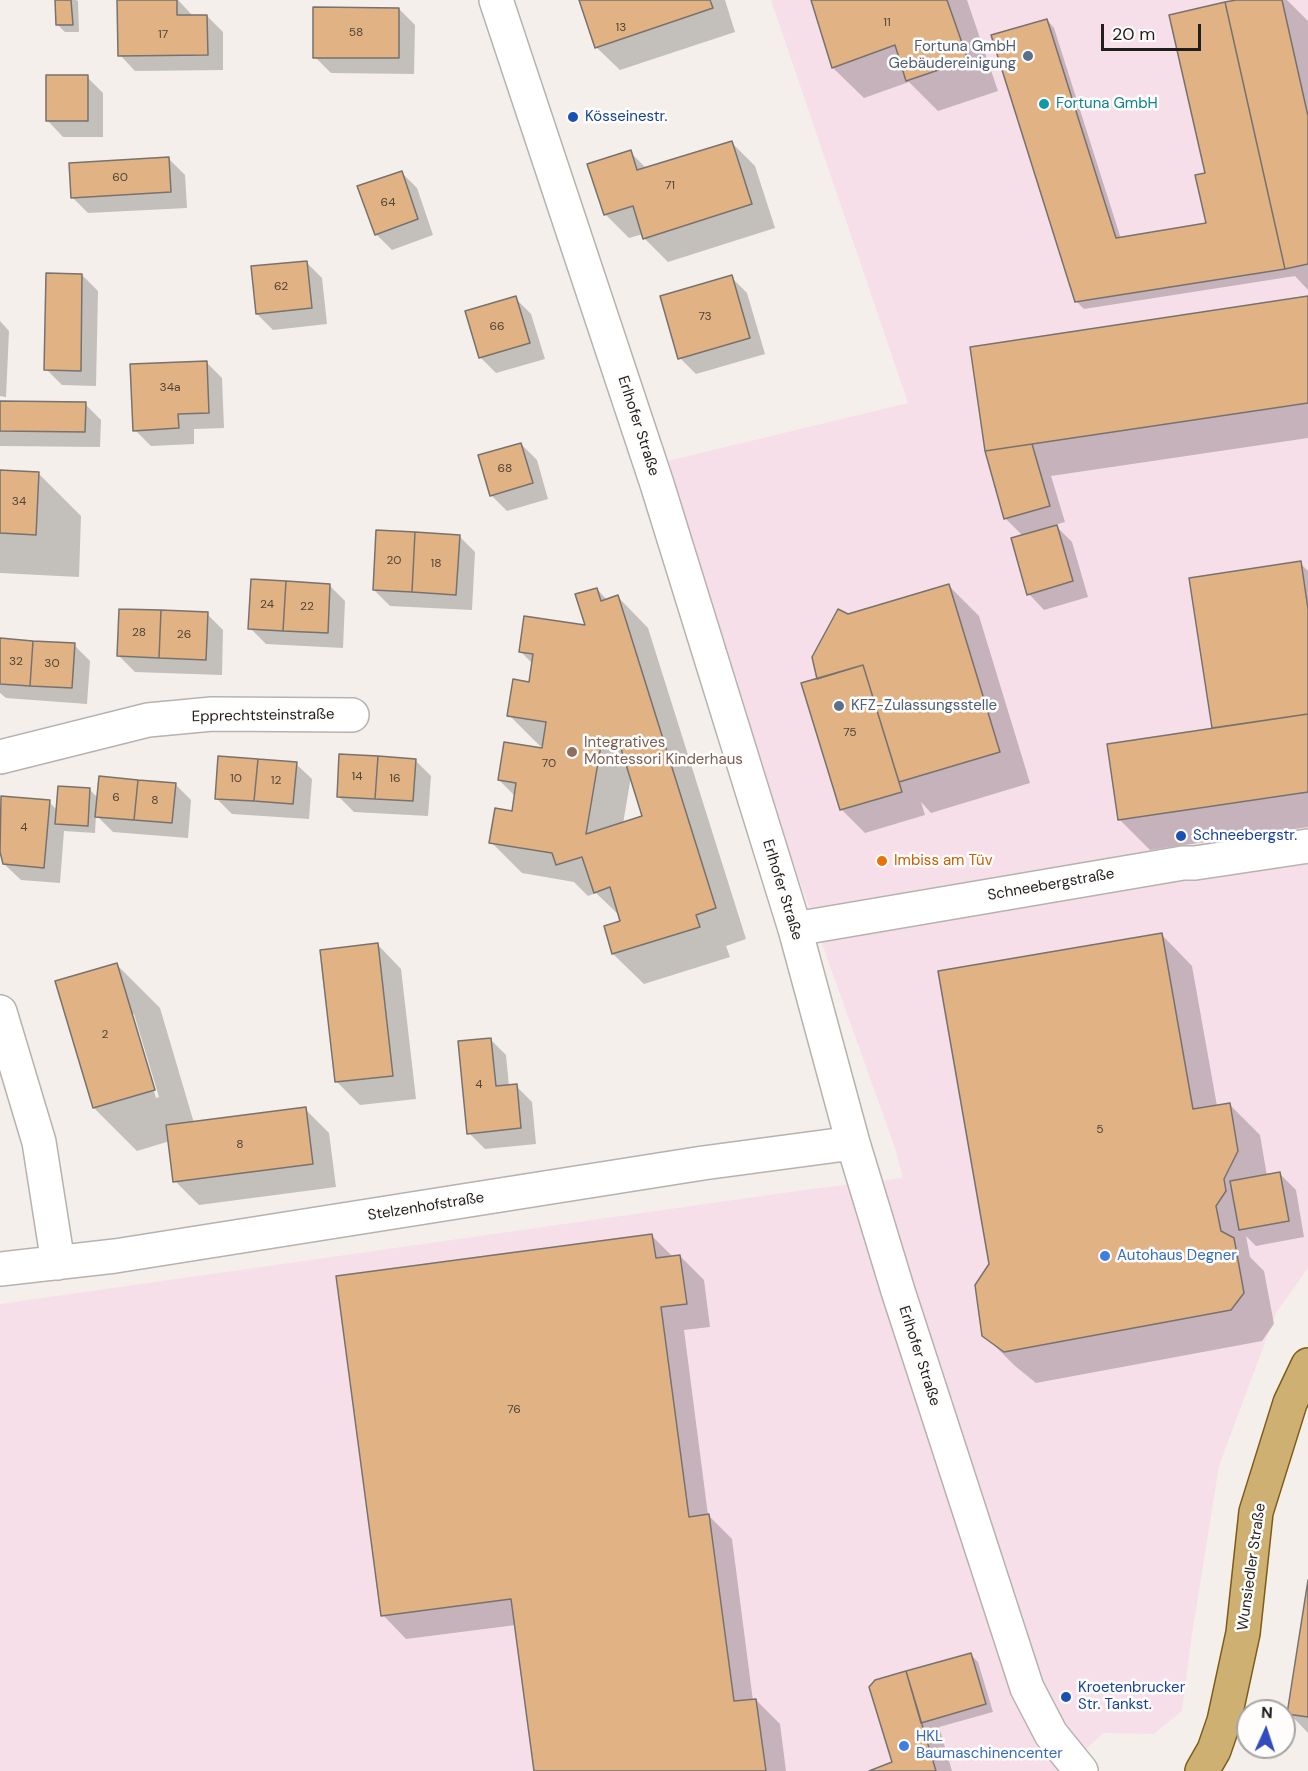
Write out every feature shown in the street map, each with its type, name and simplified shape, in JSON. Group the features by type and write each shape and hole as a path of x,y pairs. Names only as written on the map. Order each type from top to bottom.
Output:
{"main road":[{"name":"Wunsiedler Straße","path":"1202,1771 1214,1750 1224,1721 1241,1644 1256,1512 1290,1403 1308,1365"}],"street":[{"name":"Erlhofer Straße","path":"496,0 657,484 795,929 853,1143 898,1291 1028,1688 1051,1734 1082,1771"},
{"name":"Epprechtsteinstraße","path":"0,757 148,720 212,714 352,715"},
{"name":"Schneebergstraße","path":"795,929 1183,863 1308,846"},
{"path":"0,1012 39,1142 58,1263"},
{"name":"Stelzenhofstraße","path":"0,1269 126,1254 703,1163 853,1143"}],"shaded area":[{"path":"771,0 1308,0 1308,1268 1276,1313 1219,1466 1182,1711 1154,1734 1103,1733 1063,1771 0,1771 0,1304 903,1178 895,1148 651,465 908,403"}],"building":[{"path":"55,0 71,0 73,25 56,25"},
{"path":"117,0 177,0 177,15 207,15 208,55 118,56"},
{"path":"579,0 710,0 713,8 595,48"},
{"path":"811,0 947,0 968,60 906,81 895,45 832,68"},
{"path":"1282,0 1308,116 1308,264 1285,269 1225,2"},
{"name":"Fortuna GmbH","path":"1225,2 1285,269 1075,302 991,35 1047,19 1116,238 1206,223 1195,175 1205,173 1169,15"},
{"path":"313,7 399,8 399,58 313,58"},
{"path":"46,75 88,75 88,121 46,121"},
{"path":"732,141 752,204 643,239 633,206 604,215 587,164 631,150 637,170"},
{"path":"169,157 171,192 71,198 69,163"},
{"path":"402,171 418,219 375,235 357,186"},
{"path":"307,261 312,308 256,314 251,266"},
{"path":"46,273 82,274 81,371 44,370"},
{"path":"732,275 750,338 678,359 660,296"},
{"path":"516,296 530,343 479,358 465,311"},
{"path":"1308,296 1308,403 985,451 970,347"},
{"path":"207,361 209,413 178,414 179,428 133,431 130,364"},
{"path":"0,401 86,402 85,432 0,431"},
{"path":"521,443 533,483 490,496 478,455"},
{"path":"1032,444 1050,506 1004,519 985,451"},
{"path":"0,470 39,472 36,535 0,533"},
{"path":"1057,525 1073,581 1027,595 1011,538"},
{"path":"376,530 415,532 412,592 373,590"},
{"path":"415,532 460,535 456,595 412,592"},
{"path":"1301,561 1308,609 1308,714 1212,728 1189,578"},
{"path":"251,579 286,581 283,631 248,629"},
{"path":"286,581 330,584 328,633 283,631"},
{"path":"949,584 1000,752 899,782 863,665 817,679 812,657 838,609 848,614"},
{"path":"597,588 601,601 618,595 716,908 696,915 700,927 612,954 604,926 620,921 610,887 594,893 582,857 556,865 552,853 489,843 495,808 512,811 516,783 498,780 504,742 542,748 546,722 507,716 513,679 529,682 533,654 519,652 524,616 585,625 575,594","holes":["602,739 619,742 642,816 586,834"]},
{"path":"119,609 161,610 159,658 117,656"},
{"path":"161,610 208,612 206,660 159,658"},
{"path":"0,638 33,641 30,686 0,684"},
{"path":"33,641 75,643 72,688 30,686"},
{"path":"863,665 902,792 840,810 801,683"},
{"path":"1308,714 1308,792 1118,820 1107,744"},
{"path":"339,754 378,756 375,799 337,797"},
{"path":"218,756 258,759 254,801 215,799"},
{"path":"378,756 416,759 413,801 375,799"},
{"path":"258,759 297,762 293,804 254,801"},
{"path":"99,776 138,780 134,820 95,817"},
{"path":"138,780 176,783 172,823 134,820"},
{"path":"58,786 90,788 88,826 55,824"},
{"path":"1,796 50,800 44,868 3,864 0,852"},
{"path":"1162,933 1193,1109 1230,1103 1238,1151 1224,1179 1226,1191 1216,1206 1221,1231 1234,1238 1244,1293 1231,1310 1004,1352 982,1336 975,1285 989,1264 938,971"},
{"path":"378,943 393,1076 335,1082 320,950"},
{"path":"117,963 155,1090 93,1108 55,981"},
{"path":"491,1038 496,1086 517,1084 521,1128 467,1134 458,1041"},
{"path":"306,1107 313,1164 173,1182 166,1125"},
{"path":"1280,1172 1289,1221 1239,1230 1230,1181"},
{"path":"652,1234 656,1258 680,1255 687,1304 661,1307 689,1517 709,1514 734,1701 756,1699 766,1771 534,1771 511,1599 381,1616 336,1276"},
{"path":"1308,1580 1308,1717 1296,1715 1296,1699 1289,1699"},
{"path":"971,1653 986,1704 921,1723 906,1671"},
{"path":"906,1671 936,1771 869,1771 892,1762 869,1687 875,1680"}],"place":[{"name":"Fortuna GmbH Gebäudereinigung","path":"1028,56"},
{"name":"Fortuna GmbH","path":"1044,104"},
{"name":"Kösseinestr.","path":"573,117"},
{"name":"KFZ-Zulassungsstelle","path":"839,706"},
{"name":"Integratives Montessori Kinderhaus","path":"572,752"},
{"name":"Schneebergstr.","path":"1181,836"},
{"name":"Imbiss am Tüv","path":"882,861"},
{"name":"Autohaus Degner","path":"1105,1256"},
{"name":"Kroetenbrucker Str. Tankst.","path":"1066,1697"},
{"name":"HKL Baumaschinencenter","path":"904,1746"}]}
